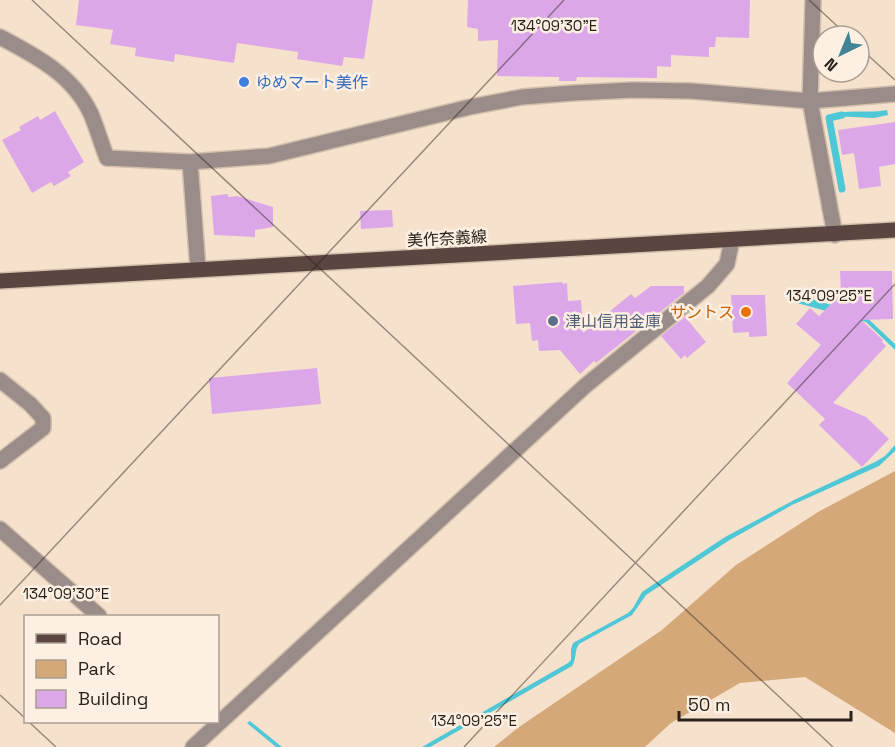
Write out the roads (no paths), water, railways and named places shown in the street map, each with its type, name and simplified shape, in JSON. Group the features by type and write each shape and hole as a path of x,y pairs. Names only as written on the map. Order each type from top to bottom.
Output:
{"main road":[{"name":"美作奈義線","path":"0,281 895,230"}],"street":[{"path":"813,0 810,101 834,235"},
{"path":"0,37 45,61 72,85 90,112 107,158 190,162 269,156 470,107 522,97 633,90 691,91 810,101 895,94"},
{"path":"190,162 198,269"},
{"path":"219,719 585,386 708,286 727,264 732,240"},
{"path":"0,380 30,404 43,418 43,428 0,461"},
{"path":"0,529 98,615"},
{"path":"193,747 214,724"}],"water":[{"path":"887,110 888,115 874,118 832,116 844,112"},
{"path":"790,293 863,314 895,344 895,350 866,322 790,301"},
{"path":"895,445 895,451 879,466 792,505 728,541 646,595 632,615 579,644 572,666 430,747 422,747 568,663 571,660 573,643 628,613 642,592 725,537 796,499 875,462 885,456"},
{"path":"250,721 282,747 276,747 247,723"}],"waterway":[{"path":"842,115 829,118 842,189"}],"place":[{"name":"ゆめマート美作","path":"244,82"},
{"name":"サントス","path":"746,312"},
{"name":"津山信用金庫","path":"553,321"}]}
